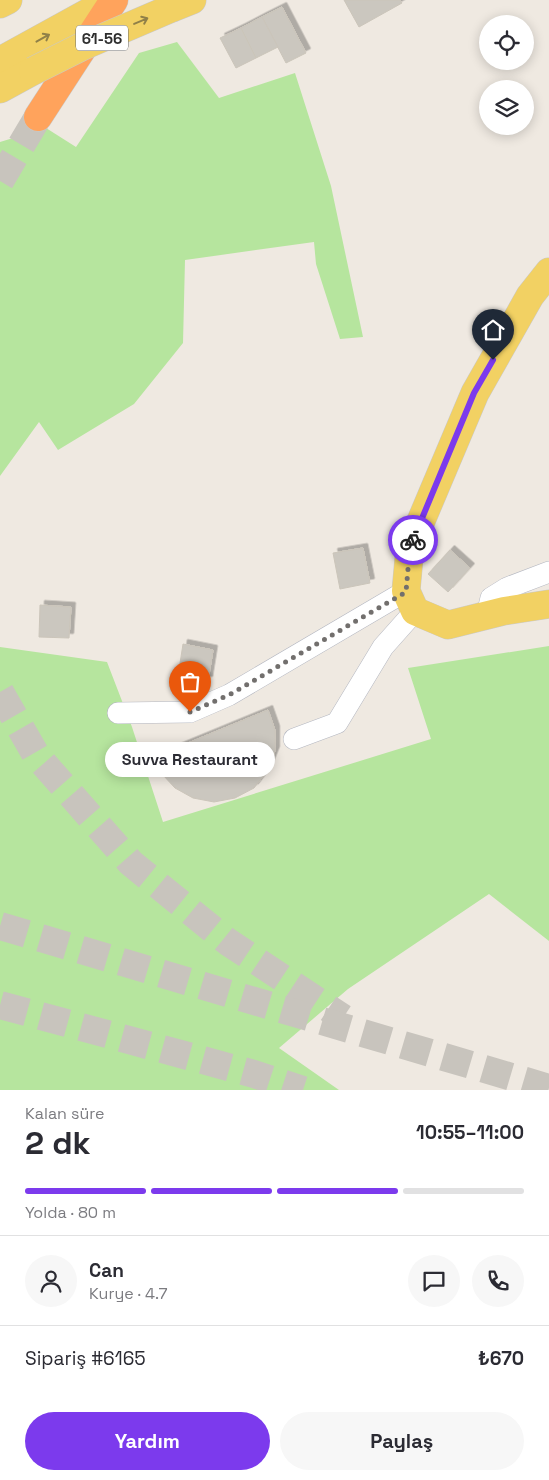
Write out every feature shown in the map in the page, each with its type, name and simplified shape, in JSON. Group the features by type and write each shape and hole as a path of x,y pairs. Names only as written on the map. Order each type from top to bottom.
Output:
{"highway":[{"path":"38,117 112,0"}],"main road":[{"path":"0,4 8,0"},
{"path":"0,60 112,0"},
{"name":"61-56","path":"0,89 81,47 182,4"},
{"path":"549,272 530,296 474,393 410,546 410,601 448,624 549,604"}],"street":[{"path":"487,615 491,598 507,588 549,572"},
{"path":"118,713 190,712 229,695 410,601"},
{"path":"294,739 337,723 410,601"}],"green space":[{"path":"177,42 219,98 295,73 331,186 363,337 340,339 316,264 314,242 185,260 183,343 134,404 58,450 39,422 0,476 0,142 46,128 76,147 139,53"},
{"path":"549,646 549,941 489,894 348,989 279,1048 339,1090 0,1090 0,647 107,662 132,727 163,822 431,739 408,668"}],"building":[{"path":"344,0 400,0 402,3 359,27"},
{"path":"282,7 306,53 286,63 262,17"},
{"path":"262,17 278,47 256,58 241,28"},
{"path":"241,28 256,58 236,68 220,38"},
{"path":"363,548 370,583 340,589 333,553"},
{"path":"450,550 470,568 448,592 428,574"},
{"path":"40,605 71,607 69,638 39,637"},
{"path":"183,644 213,650 208,681 178,676"},
{"path":"268,710 275,730 275,751 267,771 254,788 235,798 214,802 193,798 175,788 162,774 154,757"}],"tunnel":[{"path":"0,181 38,117"},
{"path":"0,692 36,755 131,863 228,942 343,1018"},
{"path":"0,926 549,1088"},
{"path":"0,1005 254,1074 303,1090"}],"way so far":[{"path":"190,712 229,695 406,592 410,546 413,540"}],"place":[{"name":"Suvva Restaurant","path":"190,712"}],"route":[{"path":"413,540 474,393 493,360"}]}
